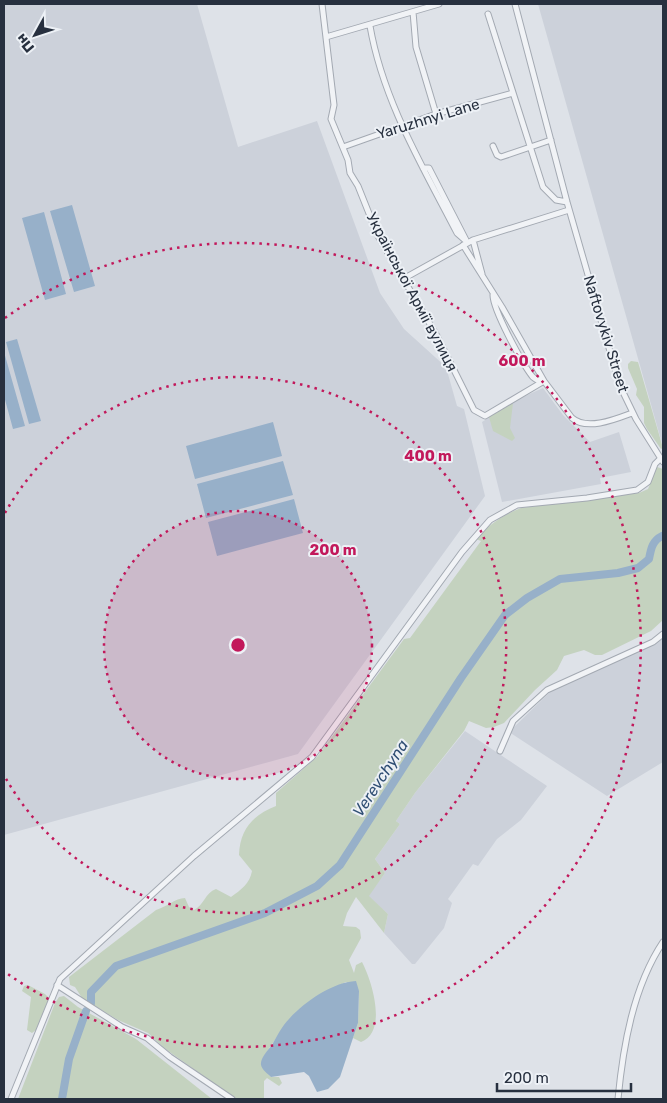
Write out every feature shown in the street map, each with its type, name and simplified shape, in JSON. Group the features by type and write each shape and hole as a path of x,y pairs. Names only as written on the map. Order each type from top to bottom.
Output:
{"street":[{"name":"Української Армії вулиця","path":"322,4 334,105 331,119 343,147 350,174 358,186 378,236 437,336 470,402 478,414 485,416 543,381"},
{"path":"416,4 416,47 436,114"},
{"path":"326,37 370,26 439,4"},
{"name":"Naftovykiv Street","path":"516,4 569,210 618,379 632,413 662,461"},
{"path":"488,14 545,190 556,200 567,202"},
{"path":"370,26 382,74 423,168 430,168 493,295 502,307 543,381 565,411 576,422 599,423 632,413"},
{"name":"Yaruzhnyi Lane","path":"343,147 436,114 513,93"},
{"path":"493,146 497,155 501,157 551,140"},
{"path":"403,279 467,242 569,210"},
{"path":"467,242 482,274"},
{"path":"493,295 494,307 525,364 532,376 543,381"},
{"path":"11,1099 57,985 64,974 194,856 312,757 462,552 490,520 517,505 587,498 638,490 648,482 655,464 662,461"},
{"path":"500,751 512,721 547,690 653,642 663,634"},
{"path":"618,1099 623,1059 640,992 663,942"},
{"path":"57,985 122,1027 148,1038 170,1057 232,1099"}],"shaded area":[{"path":"4,4 197,4 238,147 317,121 380,293 404,329 446,367 457,406 464,409 485,496 298,754 4,835"},
{"path":"538,4 663,4 663,447"},
{"path":"543,388 563,415 590,442 619,432 631,472 600,478 601,484 502,502 482,422 516,400"},
{"path":"663,639 663,762 607,796 509,732 552,690"},
{"path":"465,731 547,786 521,820 497,839 478,866 473,864 448,899 452,903 444,928 415,964 412,964 384,933 388,914 368,896 385,873 375,859 400,824 396,821 415,793"}],"green space":[{"path":"631,361 638,362 663,448 661,449 644,423 644,407 636,395 637,389 628,368 628,364"},
{"path":"513,403 510,428 515,438 512,441 493,431 489,417"},
{"path":"657,467 663,469 663,620 651,631 602,655 595,655 584,650 564,656 557,670 504,723 486,728 469,721 464,731 415,793 396,821 400,824 375,859 385,873 369,896 388,914 384,933 356,897 347,913 343,926 356,927 360,930 361,938 349,960 354,973 356,965 362,962 373,993 376,1017 374,1028 369,1036 361,1042 353,1038 358,1023 359,991 346,982 316,998 299,1010 268,1050 261,1064 271,1077 279,1077 282,1083 279,1086 267,1078 264,1081 264,1099 236,1099 164,1048 148,1033 118,1020 82,998 75,987 70,985 69,977 156,910 178,899 185,898 189,907 194,910 209,893 216,889 231,897 244,886 252,871 239,855 242,838 249,824 261,814 276,806 276,793 317,757 404,639 410,638 481,541 476,539 486,529 497,520 521,508 639,493 648,489"},
{"path":"28,985 49,998 36,1030 32,1033 27,1030 31,997 22,991 24,986"},
{"path":"64,996 78,1007 136,1039 212,1099 18,1099 55,1003 59,997"}],"water":[{"path":"72,205 95,286 74,292 50,211"},
{"path":"44,212 66,294 45,300 22,218"},
{"path":"17,339 41,421 29,424 6,342"},
{"path":"4,352 25,426 13,429 4,396"},
{"path":"273,422 282,456 195,479 186,446"},
{"path":"283,461 293,495 206,518 197,484"},
{"path":"294,499 303,533 217,556 208,522"},
{"path":"356,981 359,991 358,1023 340,1077 328,1089 317,1092 309,1076 304,1072 271,1077 265,1072 261,1065 263,1057 284,1025 295,1013 329,989 347,982"}],"waterway":[{"name":"Verevchyna","path":"91,1003 91,992 116,966 265,913 317,886 340,865 461,678 505,615 527,598 560,579 618,573 638,568 649,559 654,543 662,536"},
{"name":"Verevchyna","path":"62,1099 69,1059 86,1011"}]}
